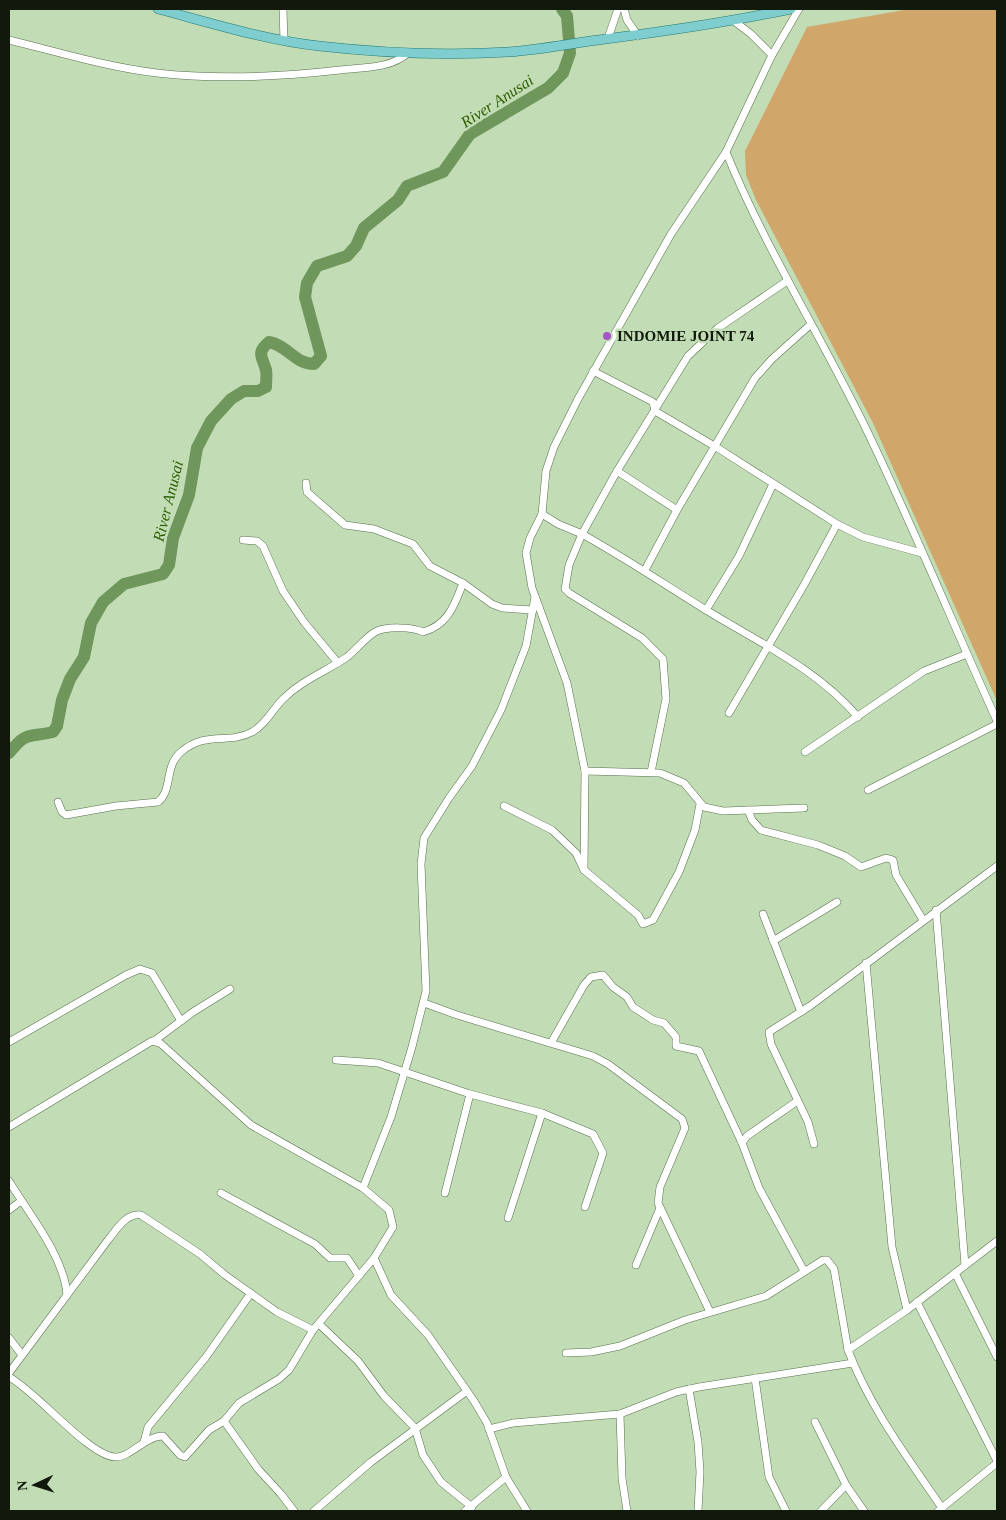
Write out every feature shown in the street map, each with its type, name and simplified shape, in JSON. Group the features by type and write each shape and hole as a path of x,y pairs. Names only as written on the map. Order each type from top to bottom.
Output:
{"main road":[{"path":"158,9 284,41 319,46 408,53 509,52 608,38 638,36 734,21 791,9"}],"street":[{"path":"283,9 284,41"},
{"path":"608,38 618,9"},
{"path":"624,9 627,20 638,36"},
{"path":"584,870 585,770 567,683 536,597 526,553 530,538 542,514 546,471 554,447 593,370 670,234 726,152 772,56 799,9"},
{"path":"734,21 752,34 772,56"},
{"path":"9,40 98,62 156,73 198,76 313,73 386,65 400,60 408,53"},
{"path":"726,152 743,194 810,325 869,434 997,723 868,790"},
{"path":"651,772 666,699 663,658 642,638 569,594 565,589 569,565 582,534 617,471 688,356 718,328 788,282"},
{"path":"645,570 677,510 716,447 755,378 772,359 810,325"},
{"path":"593,370 654,402 655,411"},
{"path":"655,411 716,447 837,524 863,537 922,553"},
{"path":"617,471 677,510"},
{"path":"306,483 307,492 345,525 374,528 413,544 430,566 463,583 498,606 533,610"},
{"path":"706,610 739,556 773,484"},
{"path":"542,514 558,524 582,534 645,570 706,610 767,645 833,690 858,717"},
{"path":"728,713 804,585 837,524"},
{"path":"243,540 257,541 263,546 283,591 309,629 338,663"},
{"path":"58,802 62,812 66,815 116,806 158,802 166,792 170,767 182,751 204,739 235,737 254,731 293,690 309,678 338,663 376,632 413,628 423,632 439,626 453,609 463,583"},
{"path":"363,1188 382,1146 406,1071 424,1003 426,983 421,864 424,838 484,744 526,646 536,597"},
{"path":"804,752 924,671 967,654"},
{"path":"585,770 651,772 684,783 700,804 723,812 804,808"},
{"path":"504,806 552,830 576,853 584,870 638,915 643,924 652,920 679,872 695,830 700,804"},
{"path":"748,810 752,820 761,830 818,845 845,856 861,867 886,858 893,860 896,875 923,920"},
{"path":"814,1144 808,1122 796,1102 769,1037 772,1028 801,1012 997,866"},
{"path":"773,941 837,902"},
{"path":"936,910 965,1265"},
{"path":"763,914 801,1012"},
{"path":"866,963 892,1247 906,1310"},
{"path":"9,1042 100,989 140,969 152,973 181,1021"},
{"path":"551,1043 584,985 593,975 603,975 613,987 627,996 633,1007 653,1020 664,1023 676,1037 676,1046 699,1051 742,1144 759,1188 804,1271"},
{"path":"9,1127 154,1041 230,989"},
{"path":"424,1003 457,1015 551,1043 608,1064 684,1122 685,1128 660,1187 658,1197 660,1208 710,1312"},
{"path":"9,1377 82,1438 114,1458 121,1456 144,1442 163,1436 180,1455 185,1456 209,1430 224,1421 239,1403 279,1379 289,1370 313,1330 374,1258 390,1234 393,1220 389,1210 363,1188 251,1125 160,1043 154,1041"},
{"path":"336,1060 378,1063 406,1071 470,1094 542,1114 593,1134 603,1153 585,1208"},
{"path":"446,1193 470,1094"},
{"path":"742,1144 747,1136 796,1102"},
{"path":"508,1218 542,1114"},
{"path":"9,1181 58,1262 66,1280 67,1295"},
{"path":"221,1193 315,1244 330,1258 347,1258 359,1276"},
{"path":"9,1210 21,1201"},
{"path":"636,1265 660,1208"},
{"path":"9,1373 126,1219 136,1214 141,1215 200,1254 278,1312 313,1330"},
{"path":"848,1350 917,1302 997,1241"},
{"path":"374,1258 391,1295 428,1335 466,1390 489,1429 506,1477 527,1511"},
{"path":"566,1353 591,1352 620,1346 710,1312 766,1296 822,1260 831,1264 848,1350 853,1363 889,1430 940,1510 997,1462 917,1302"},
{"path":"955,1273 997,1357"},
{"path":"144,1442 148,1427 206,1357 252,1293"},
{"path":"319,1324 358,1361 384,1396 415,1428 423,1455 441,1482 468,1509 506,1477"},
{"path":"9,1338 22,1356"},
{"path":"489,1429 512,1423 620,1414 689,1389 853,1363"},
{"path":"755,1378 769,1477 786,1511"},
{"path":"689,1389 698,1442 700,1472 698,1511"},
{"path":"314,1511 371,1462 466,1390"},
{"path":"620,1414 622,1478 627,1511"},
{"path":"224,1421 258,1469 294,1511"},
{"path":"815,1422 846,1486 864,1511"},
{"path":"821,1511 846,1486"}],"shaded area":[{"path":"910,9 997,9 997,701 873,423 756,200 746,175 745,151 807,27"}],"waterway":[{"name":"River Anusai","path":"9,753 24,738 53,732 57,726 62,700 70,679 84,657 91,623 103,602 124,584 163,574 169,565 173,538 189,495 197,448 211,421 231,399 244,391 258,391 266,387 266,370 261,355 262,349 269,342 281,347 301,361 314,364 321,356 305,297 307,283 317,266 347,256 356,246 364,228 398,200 407,186 443,172 470,134 548,88 563,73 570,53 567,16 562,9"}],"place":[{"name":"INDOMIE JOINT 74","path":"607,336"}]}
